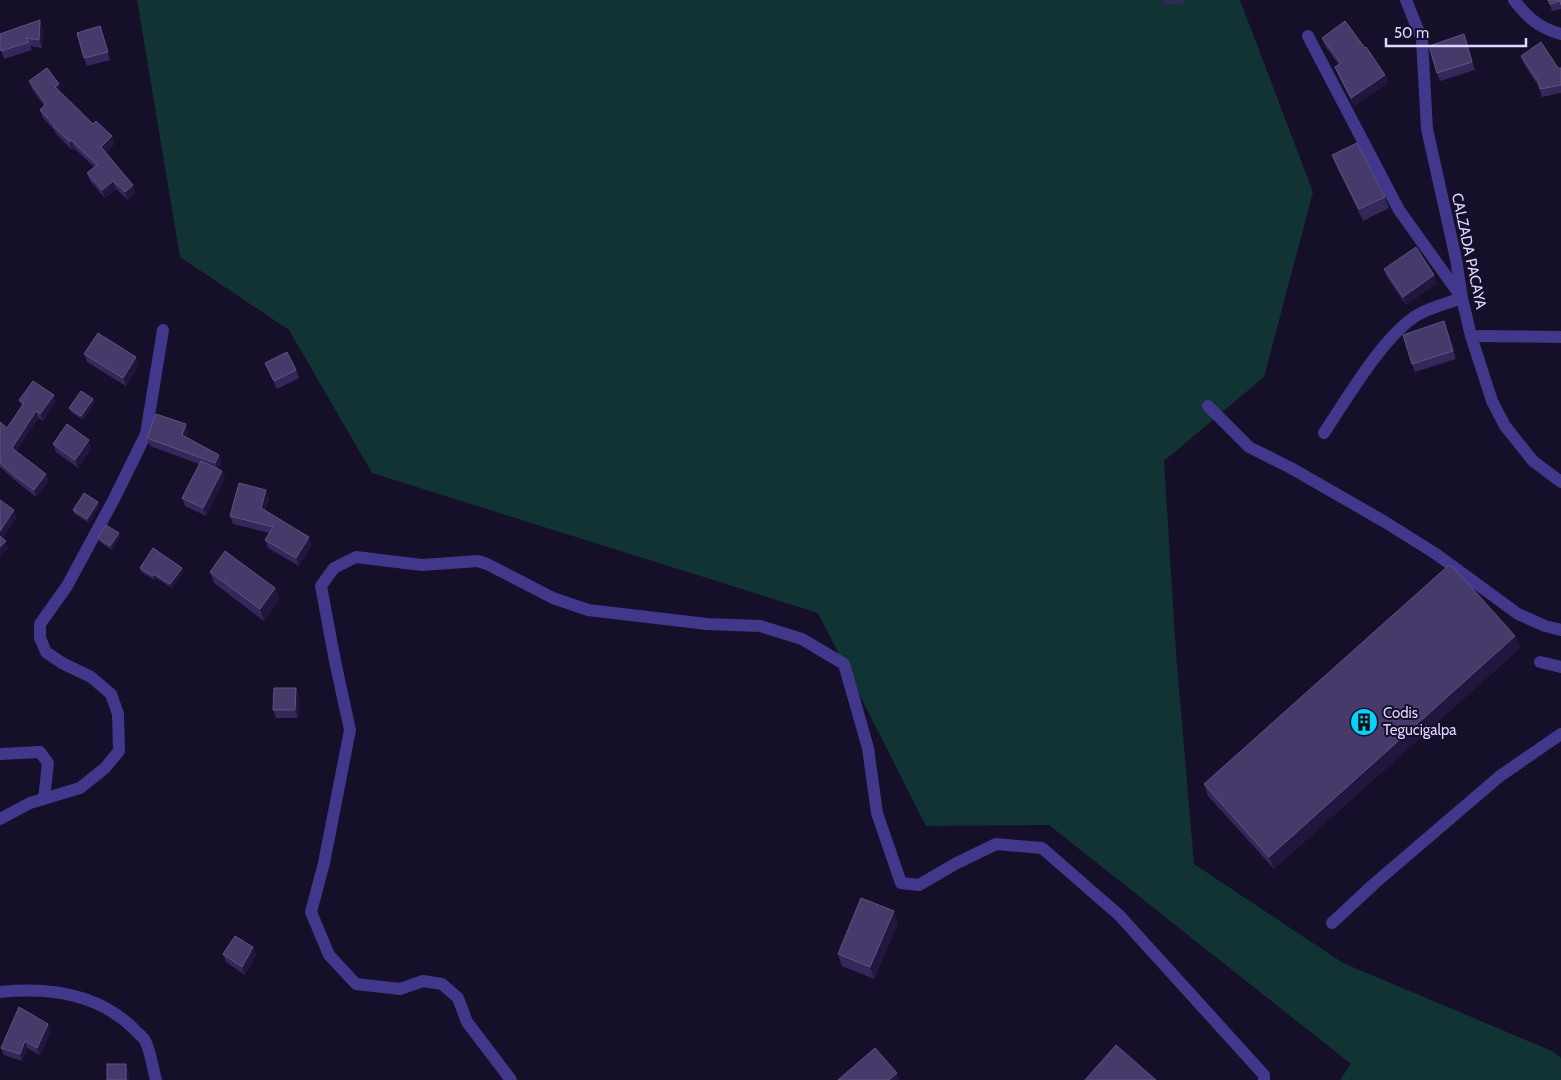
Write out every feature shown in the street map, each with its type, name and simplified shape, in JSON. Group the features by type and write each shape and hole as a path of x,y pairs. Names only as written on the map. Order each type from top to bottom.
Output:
{"street":[{"name":"CALZADA PACAYA","path":"1406,0 1422,40 1427,130 1471,336 1492,401 1505,426 1533,461 1561,482"},
{"path":"1514,0 1524,13 1545,30 1561,34"},
{"path":"1308,36 1398,210 1462,298 1419,314 1395,333 1324,433"},
{"path":"0,819 30,803 80,788 105,768 119,751 118,714 111,694 91,677 62,663 46,652 40,638 40,624 67,586 114,499 146,434 163,330"},
{"path":"1471,336 1561,337"},
{"path":"1208,406 1250,447 1386,522 1436,554 1518,614 1545,626 1561,630"},
{"path":"511,1080 467,1022 458,998 442,984 423,981 400,989 356,984 329,955 311,912 324,863 350,730 321,586 334,568 356,557 422,565 478,561 488,564 553,598 588,610 707,624 760,626 802,639 844,664 868,748 877,813 901,883 919,885 955,864 996,844 1042,848 1119,915 1264,1075 1264,1080"},
{"path":"1540,662 1561,667"},
{"path":"1332,922 1500,776 1561,734"},
{"path":"0,754 40,752 48,763 44,799"},
{"path":"0,992 22,990 66,993 98,1003 124,1020 144,1040 156,1080"}],"green space":[{"path":"137,0 1240,0 1313,192 1264,377 1164,461 1176,653 1194,864 1343,963 1552,1051 1561,1058 1561,1080 1340,1080 1351,1064 1049,825 926,826 818,613 372,473 289,330 180,257"}],"building":[{"path":"1548,0 1561,0 1561,5 1560,1 1550,4"},
{"path":"40,20 39,40 26,38 29,42 1,51 0,34"},
{"path":"1345,21 1385,75 1351,98 1335,67 1341,63 1322,38"},
{"path":"100,26 108,52 84,58 77,33"},
{"path":"1464,34 1472,62 1437,73 1429,46"},
{"path":"1541,42 1558,68 1561,68 1561,85 1540,89 1539,83 1521,56"},
{"path":"47,68 59,84 55,87 93,124 96,121 112,136 101,147 133,185 125,192 113,181 102,190 87,173 97,165 53,126 40,110 46,104 29,81"},
{"path":"1357,143 1385,197 1359,209 1332,155"},
{"path":"1416,247 1434,275 1403,297 1384,269"},
{"path":"1444,321 1453,351 1412,364 1403,335"},
{"path":"98,333 136,357 123,378 84,354"},
{"path":"287,352 296,370 274,381 265,363"},
{"path":"33,381 54,395 40,414 36,411 12,448 46,474 34,490 0,463 0,422 7,428 24,403 19,400"},
{"path":"81,391 93,399 81,416 69,408"},
{"path":"156,414 186,424 182,435 219,455 215,463 147,438"},
{"path":"67,424 89,440 75,460 53,444"},
{"path":"201,461 222,471 203,508 182,498"},
{"path":"239,483 266,490 261,508 309,537 296,558 265,540 273,527 230,516"},
{"path":"84,493 98,502 87,519 73,510"},
{"path":"0,500 14,510 0,531"},
{"path":"106,525 119,533 110,546 98,538"},
{"path":"0,536 6,541 0,547"},
{"path":"153,548 182,568 170,584 140,568"},
{"path":"225,551 275,588 260,609 210,572"},
{"name":"Codis Tegucigalpa","path":"1449,565 1455,569 1515,636 1269,857 1204,784"},
{"path":"274,688 296,688 295,710 273,710"},
{"path":"861,898 894,911 870,967 838,954"},
{"path":"235,936 253,947 242,967 223,954"},
{"path":"19,1007 48,1024 37,1048 25,1041 20,1054 1,1048"},
{"path":"1116,1045 1156,1080 1085,1080"},
{"path":"875,1048 897,1073 889,1080 838,1080"},
{"path":"107,1064 126,1064 126,1080 107,1080"}],"place":[{"name":"Codis Tegucigalpa","path":"1364,722"}]}
